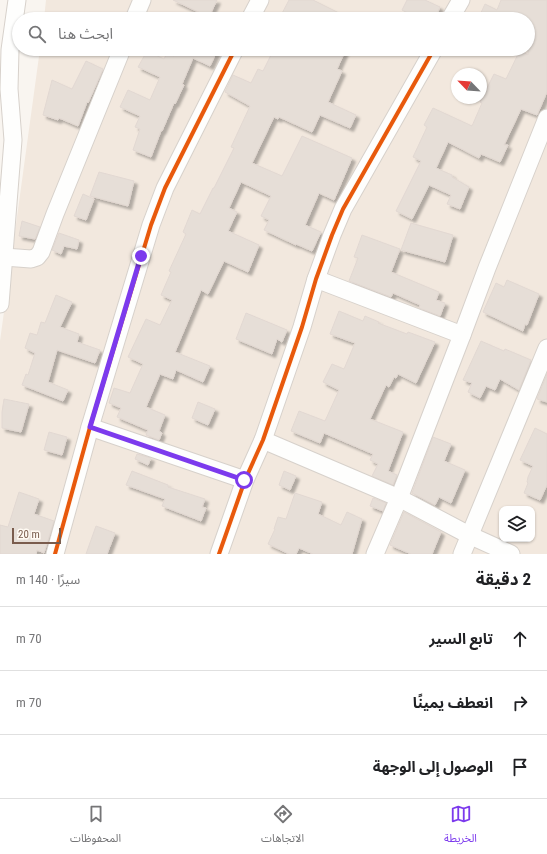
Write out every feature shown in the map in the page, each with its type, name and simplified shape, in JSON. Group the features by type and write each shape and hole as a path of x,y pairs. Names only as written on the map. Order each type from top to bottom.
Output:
{"street":[{"path":"15,12 17,0"},
{"path":"137,12 142,0"},
{"path":"254,12 260,0"},
{"path":"454,12 461,0"},
{"path":"0,304 13,140 9,89 12,36"},
{"path":"4,257 31,259 37,257 41,252 119,56"},
{"path":"55,554 90,427 151,225 165,188 231,56"},
{"path":"219,554 244,480 263,440 302,327 316,280 343,209 430,56"},
{"path":"374,554 399,498 487,268 547,118"},
{"path":"316,280 462,335"},
{"path":"462,554 547,348"},
{"path":"90,427 244,480"},
{"path":"263,440 399,498 469,535 511,554"}],"shaded area":[{"path":"46,0 547,0 547,554 0,554 0,341 39,56 535,56 535,12 45,12"}],"building":[{"path":"173,0 217,0 211,12 198,12"},
{"path":"289,0 313,0 337,12 283,12"},
{"path":"407,0 425,0 440,7 438,12 406,12 402,10"},
{"path":"501,0 547,0 547,92 537,115 521,109 504,145 508,145 500,162 481,154 479,158 448,142 436,168 452,175 452,177 469,187 460,209 447,204 451,195 429,185 412,219 396,211 421,161 413,157 427,127 424,125 433,108 472,126 482,104 487,104 487,88 494,74 506,79 517,56 535,56 535,12 481,12 485,4 497,10"},
{"path":"144,56 158,56 164,59 166,56 215,56 210,66 193,58 182,84 184,85 161,131 151,157 133,150 140,129 135,127 140,116 120,107 128,90 150,100 160,77 138,67"},
{"path":"270,56 343,56 337,69 342,71 328,102 356,115 350,128 320,115 312,132 279,117 278,119 274,117 252,163 282,176 302,136 352,158 334,200 319,193 305,225 321,232 312,251 264,230 269,220 261,216 271,196 241,182 229,208 237,212 228,231 259,245 248,272 224,261 208,294 201,290 175,352 210,366 203,382 176,370 173,379 160,374 146,407 165,415 159,431 162,433 159,440 146,435 148,430 117,417 121,408 109,403 114,388 130,393 143,364 128,357 146,319 160,325 172,300 161,295 171,272 169,271 186,234 183,232 192,210 200,214 234,148 231,147 250,106 225,92 233,75 251,83 258,69 263,71"},
{"path":"86,61 103,69 88,103 87,102 78,126 59,118 58,120 43,115 52,80 72,89"},
{"path":"99,172 134,181 128,206 90,196"},
{"path":"83,194 94,199 86,220 74,216"},
{"path":"22,221 40,227 35,239 19,236"},
{"path":"411,223 453,235 445,262 401,250"},
{"path":"59,233 79,240 77,249 64,246 61,254 52,250"},
{"path":"362,235 400,249 391,272 439,292 436,300 445,303 440,316 419,308 420,305 393,293 391,297 349,281 358,258 354,257"},
{"path":"507,280 539,294 527,325 525,324 523,331 483,312 496,283 504,287"},
{"path":"56,295 72,302 60,327 79,334 77,342 100,350 95,363 57,350 48,382 68,390 63,401 22,385 26,374 28,375 35,353 25,348 30,333 37,335 41,322 45,323"},
{"path":"339,311 363,321 365,316 379,322 378,323 407,334 408,332 435,342 416,383 398,374 396,378 394,377 389,387 386,385 370,419 403,432 388,471 397,475 393,485 372,476 378,464 370,460 373,454 324,433 320,443 291,431 299,411 325,421 339,390 323,382 332,364 344,369 355,343 330,334"},
{"path":"246,313 287,330 282,342 277,339 272,354 236,339"},
{"path":"481,341 531,360 519,390 500,379 495,390 486,386 480,398 468,392 472,383 463,380"},
{"path":"547,374 547,402 537,399"},
{"path":"4,399 29,404 21,432 2,428"},
{"path":"198,402 215,409 208,425 192,418"},
{"path":"535,428 547,434 547,485 540,500 524,493 528,483 528,477 533,466 520,460"},
{"path":"49,432 67,437 62,455 44,450"},
{"path":"433,437 451,444 444,461 465,470 451,503 439,497 435,505 412,493"},
{"path":"137,454 151,458 148,465 135,459"},
{"path":"132,471 168,485 168,487 205,499 202,507 206,508 201,521 162,506 165,499 126,485"},
{"path":"284,471 296,476 290,490 279,485"},
{"path":"19,492 39,499 34,514 54,521 44,553 37,550 36,554 0,554 0,525 8,527"},
{"path":"295,493 322,502 318,514 341,525 347,512 362,519 352,554 313,554 299,548 296,554 289,554 268,544 275,529 278,517 286,519"},
{"path":"373,498 386,503 383,511 370,506"},
{"path":"404,512 441,532 432,554 411,554 390,545"},
{"path":"96,526 115,533 107,554 86,554"}],"cycle path":[{"path":"55,554 90,427 151,225 165,188 231,56"},
{"path":"219,554 245,480 263,440 302,327 316,279 343,209 430,56"}],"route":[{"path":"141,256 90,427 244,480"}]}
